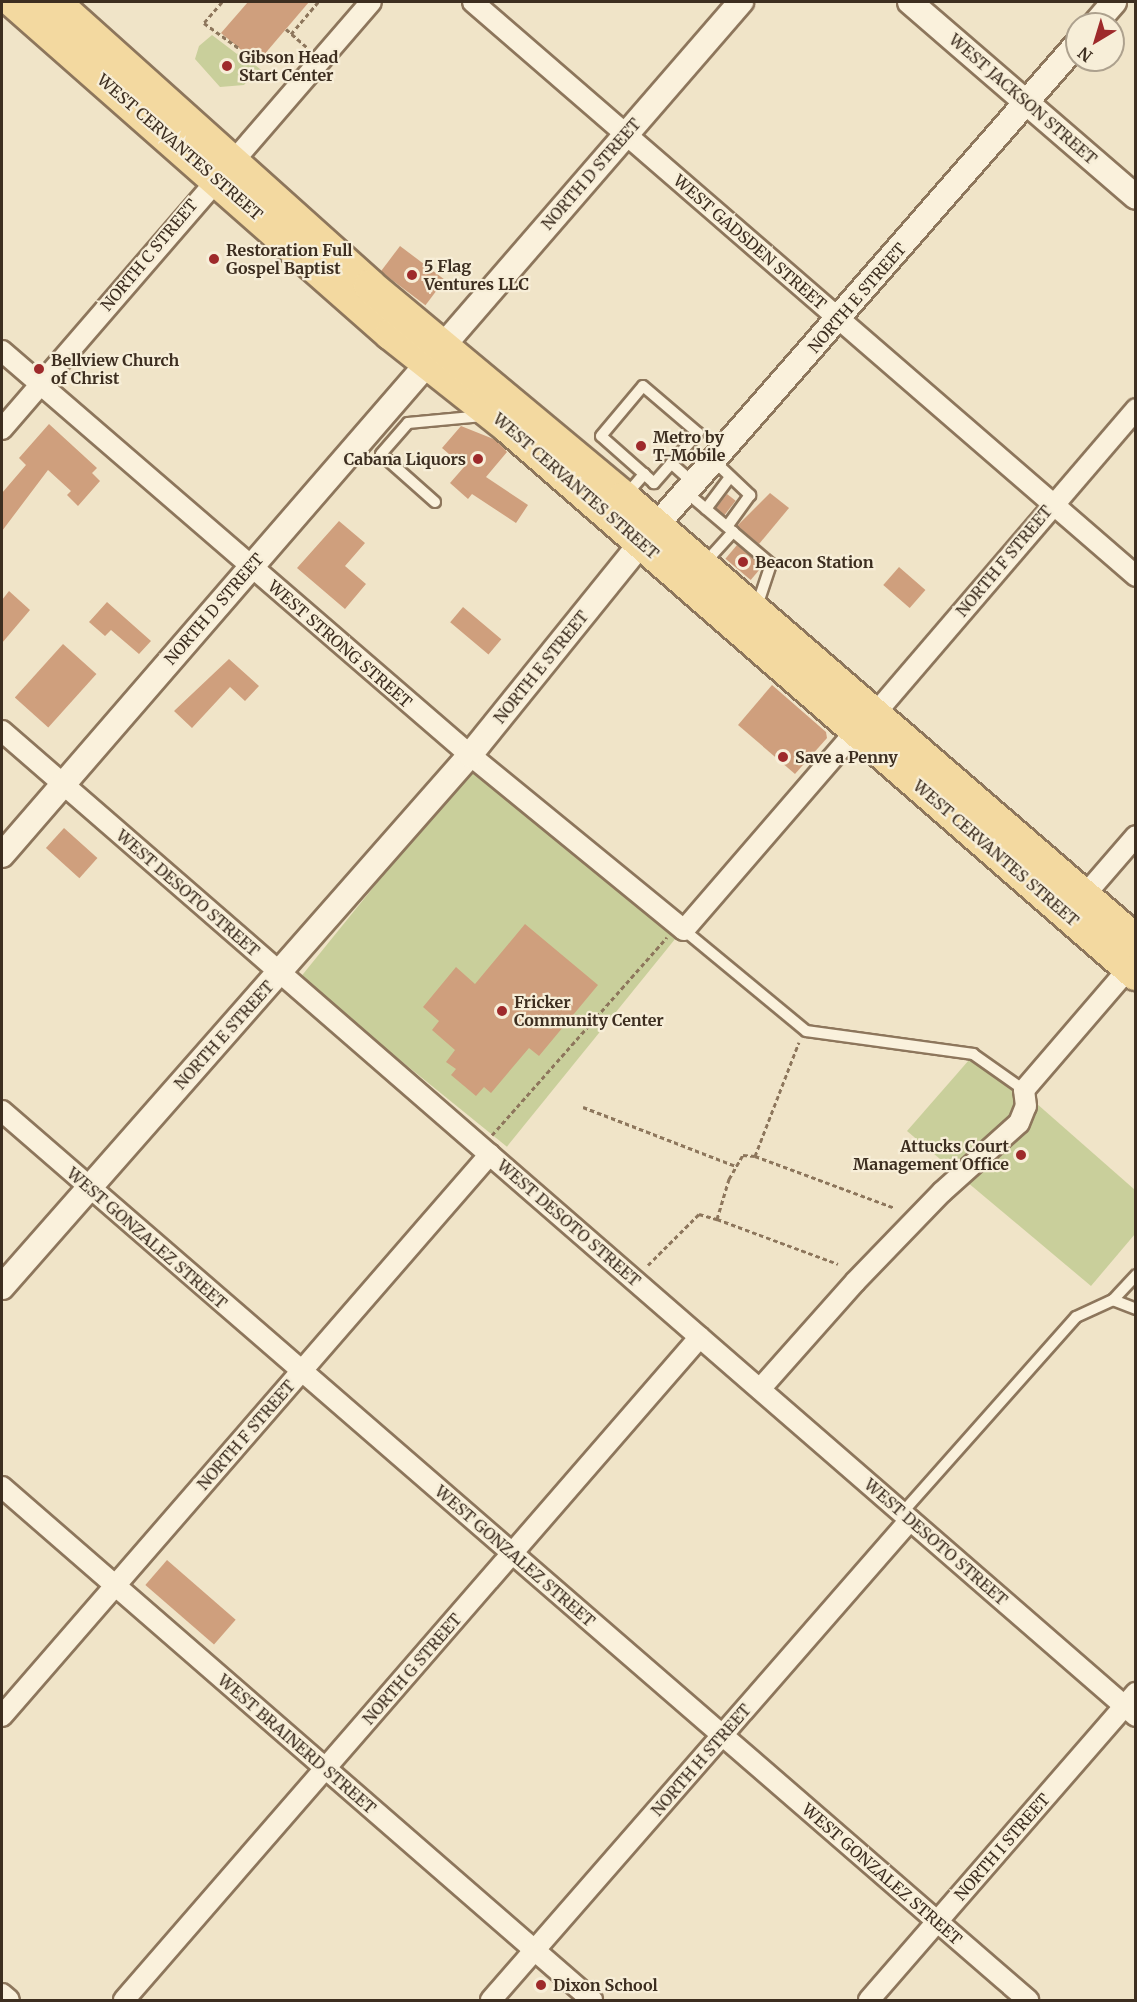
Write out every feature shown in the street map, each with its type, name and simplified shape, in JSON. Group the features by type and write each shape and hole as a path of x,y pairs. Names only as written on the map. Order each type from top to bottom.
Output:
{"main road":[{"name":"WEST CERVANTES STREET","path":"14,2 223,167"},
{"name":"WEST CERVANTES STREET","path":"54,2 223,167 435,356 493,415 649,535 865,722 1084,896 1134,963"},
{"name":"WEST CERVANTES STREET","path":"435,356 624,498 649,535 711,561 757,606 961,822 1134,963"},
{"path":"961,822 994,837 1064,898 1074,901 1084,896"}],"street":[{"name":"NORTH C STREET","path":"2,429 223,167 371,2"},
{"name":"WEST GADSDEN STREET","path":"473,2 1136,576"},
{"name":"NORTH D STREET","path":"2,855 741,2"},
{"name":"WEST JACKSON STREET","path":"910,2 1136,197"},
{"name":"NORTH E STREET","path":"2,1287 470,755 690,488 722,469 839,319 1065,58"},
{"name":"WEST STRONG STREET","path":"2,351 470,755 681,927"},
{"name":"NORTH F STREET","path":"681,927 865,722 1136,409"},
{"name":"WEST DESOTO STREET","path":"2,731 907,1516 1132,1705"},
{"path":"1084,896 1136,836"},
{"path":"760,1389 942,1191 1019,1123 1026,1106 1024,1090 1134,963"},
{"name":"WEST GONZALEZ STREET","path":"2,1112 1028,2001"},
{"name":"NORTH F STREET","path":"2,1716 301,1371 486,1150"},
{"name":"NORTH G STREET","path":"123,2001 700,1336"},
{"name":"WEST BRAINERD STREET","path":"2,1487 592,2001"},
{"name":"NORTH H STREET","path":"491,2001 722,1736 907,1516"},
{"name":"NORTH I STREET","path":"869,2001 1132,1705"},
{"path":"2,1994 9,2001"}],"lane":[{"path":"643,386 698,433 654,483 644,474 601,436 643,386"},
{"path":"435,502 381,454 408,423 493,415"},
{"path":"378,421 396,437"},
{"path":"671,463 706,509 771,564 757,606"},
{"path":"706,509 722,469 750,495 711,561"},
{"path":"624,498 644,474"},
{"path":"736,577 757,606"},
{"path":"681,927 806,1031 973,1054 1024,1090"},
{"path":"907,1516 1076,1317 1113,1300 1136,1275"},
{"path":"1113,1300 1136,1309"}],"path":[{"path":"222,2 204,22 240,49"},
{"path":"291,34 318,2"},
{"path":"286,29 309,49"},
{"path":"486,1150 681,927"},
{"path":"754,1156 790,1056 806,1031"},
{"path":"583,1107 736,1167"},
{"path":"717,1219 736,1167 743,1155 754,1156 895,1208"},
{"path":"648,1264 699,1214 838,1264"}],"green space":[{"path":"212,35 237,54 240,52 267,75 253,74 244,85 220,87 195,59 199,46"},
{"path":"470,768 677,936 507,1147 299,979"},
{"path":"976,1052 1017,1087 1017,1106 1011,1118 953,1170 907,1131"},
{"path":"1036,1103 1135,1190 1135,1234 1091,1286 967,1182"}],"building":[{"path":"248,2 309,2 257,63 221,33"},
{"name":"5 Flag Ventures LLC","path":"400,246 445,280 425,305 381,272"},
{"path":"49,424 97,468 92,473 100,481 78,506 67,495 71,491 48,470 2,531 2,493 26,465 19,458"},
{"name":"Cabana Liquors","path":"461,426 496,440 507,452 486,477 528,505 516,523 472,494 468,499 450,483 464,467 442,448"},
{"path":"770,493 789,508 759,544 737,526"},
{"path":"727,494 736,501 725,515 716,508"},
{"path":"339,521 365,543 345,566 366,584 345,609 297,568"},
{"path":"737,545 762,566 751,580 725,559"},
{"path":"899,567 925,590 910,608 883,585"},
{"path":"9,591 30,610 2,643 2,600"},
{"path":"107,602 151,641 139,654 111,630 105,636 89,622"},
{"path":"463,607 501,639 488,654 450,622"},
{"path":"63,644 96,674 48,728 15,698"},
{"path":"229,659 259,686 245,701 230,687 192,728 174,711"},
{"path":"772,685 826,732 827,738 795,774 738,725"},
{"path":"64,828 97,858 79,878 46,848"},
{"name":"Fricker Community Center","path":"525,924 598,985 539,1056 529,1048 491,1093 484,1087 476,1096 451,1075 456,1069 446,1062 455,1050 432,1030 439,1021 423,1007 456,967 475,984"},
{"path":"167,1560 236,1620 214,1645 145,1585"}],"place":[{"name":"Gibson Head Start Center","path":"227,66"},
{"name":"Restoration Full Gospel Baptist","path":"214,259"},
{"name":"5 Flag Ventures LLC","path":"412,275"},
{"name":"Bellview Church of Christ","path":"39,369"},
{"name":"Metro by T-Mobile","path":"641,446"},
{"name":"Cabana Liquors","path":"478,459"},
{"name":"Beacon Station","path":"743,562"},
{"name":"Save a Penny","path":"783,757"},
{"name":"Fricker Community Center","path":"502,1011"},
{"name":"Attucks Court Management Office","path":"1021,1155"},
{"name":"Dixon School","path":"541,1985"}]}
